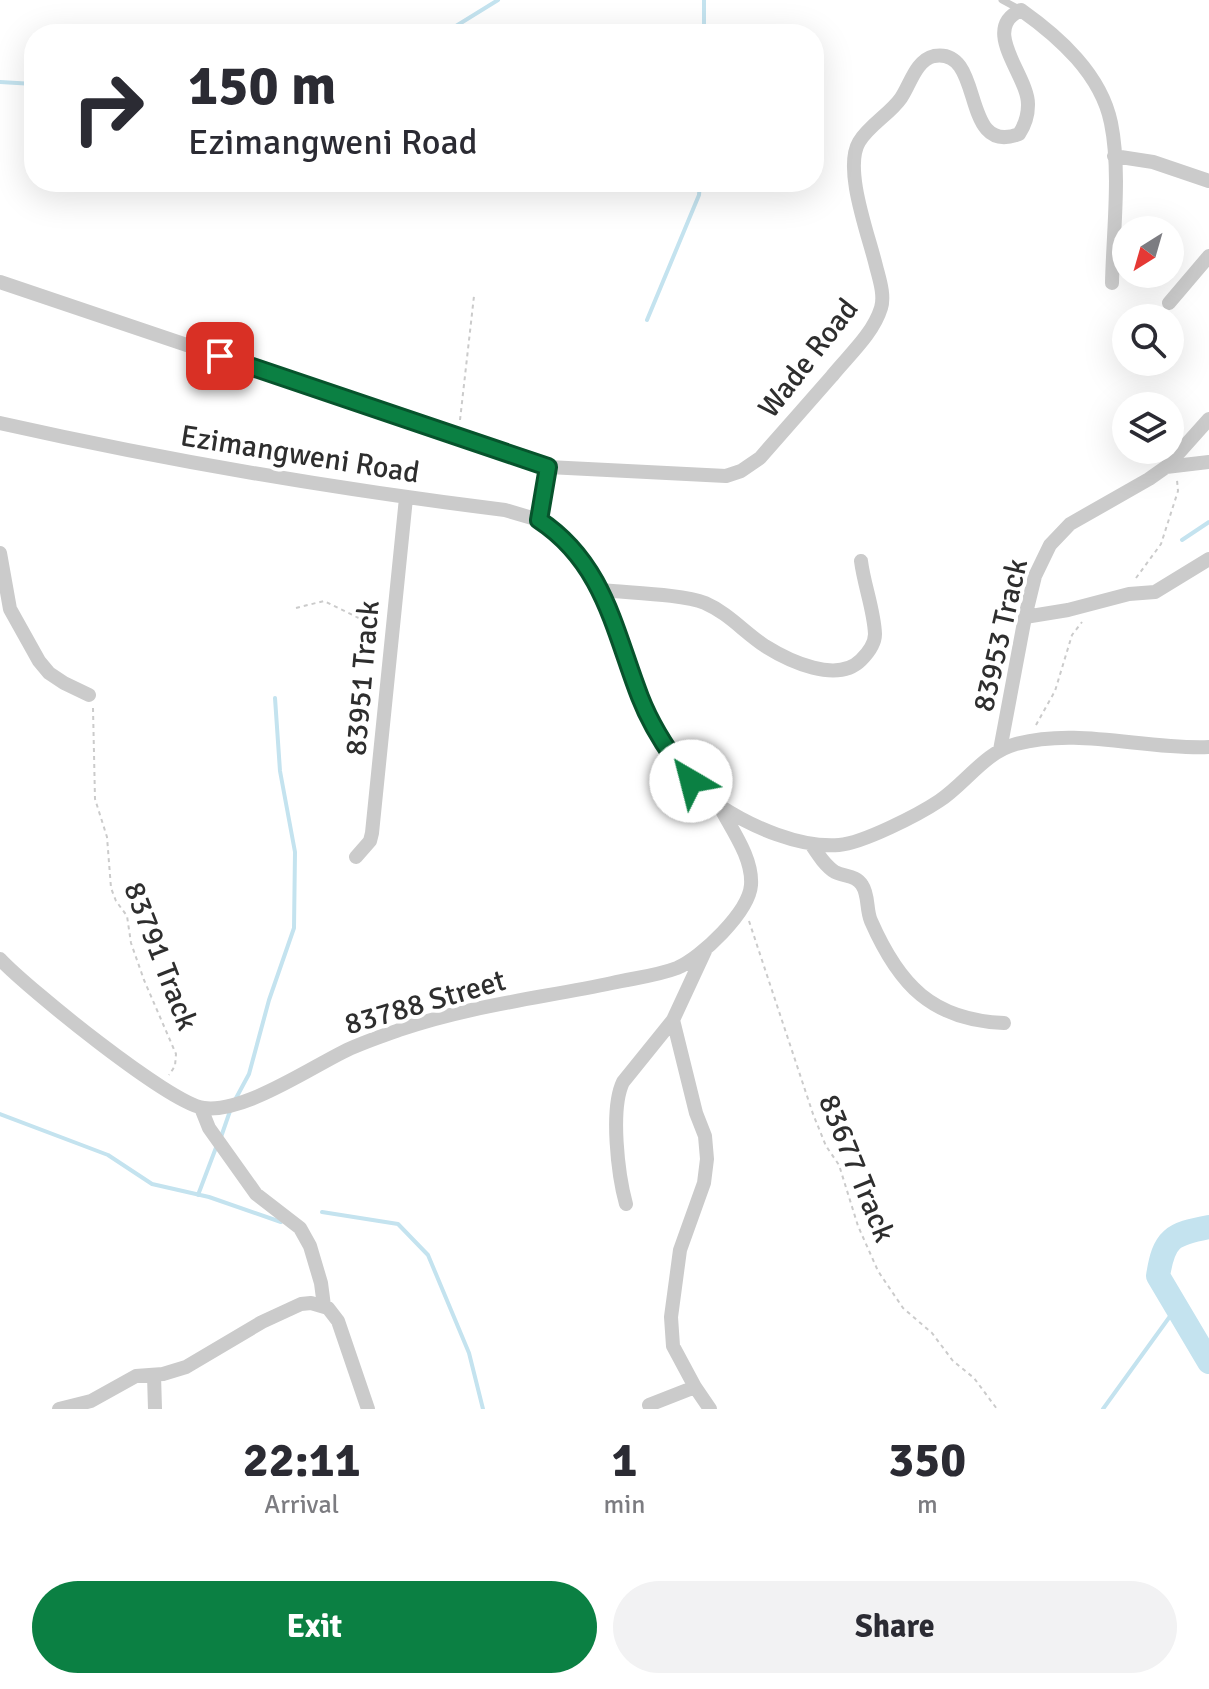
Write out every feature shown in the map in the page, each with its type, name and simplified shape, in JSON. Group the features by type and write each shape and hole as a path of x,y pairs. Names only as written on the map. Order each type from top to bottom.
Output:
{"street":[{"path":"1021,10 1048,29 1096,85 1111,121 1113,216"},
{"name":"Wade Road","path":"0,282 548,467 726,476 741,471 760,458 871,330 883,303 856,183 855,153 860,140 897,104 914,74 925,60 933,56 957,64 968,81 980,121 994,136 1001,138 1019,134 1025,124 1029,102 1005,46 1004,30 1013,13 1021,10"},
{"path":"1114,156 1153,162 1209,181"},
{"path":"1169,303 1209,256"},
{"name":"83953 Track","path":"1000,750 1035,576 1050,545 1061,532 1166,467 1209,419"},
{"name":"Ezimangweni Road","path":"0,423 123,451 266,478 505,510 539,520"},
{"path":"1166,467 1209,462"},
{"path":"548,467 539,520 566,540 594,575 650,719 675,761 691,781 720,807 780,835 811,844 842,845 857,841 933,805 952,793 1000,750 1024,742 1056,737 1209,747"},
{"name":"83951 Track","path":"356,857 370,841 372,833 406,498"},
{"path":"0,553 10,609 39,661 49,673 89,695"},
{"path":"1025,617 1068,610 1129,594 1155,592 1209,559"},
{"path":"602,590 702,602 723,613 763,645 780,654 808,665 846,671 866,655 875,635 861,561"},
{"path":"720,807 746,858 751,879 748,897 743,905"},
{"path":"811,844 833,871 851,876 863,885 872,924 893,964 910,986 927,1000 962,1018 1004,1023"},
{"name":"83788 Street","path":"201,1108 223,1109 249,1100 347,1050 401,1029 491,1006 657,974 688,963 706,951 743,905"},
{"path":"626,1204 616,1153 619,1092 623,1082 673,1020 706,951"},
{"path":"0,959 77,1026 162,1087 201,1108 209,1128 256,1194 300,1228 310,1246 324,1306"},
{"path":"673,1020 696,1113 705,1136 707,1159 704,1183 680,1250 670,1331 673,1346 710,1409"},
{"path":"59,1409 91,1401 136,1376 186,1367 262,1322 301,1304 311,1303 332,1311 338,1321 368,1409"},
{"path":"154,1375 155,1409"},
{"path":"649,1405 695,1387"}],"lane":[{"path":"1002,0 1021,10"}],"path":[{"path":"458,437 474,296"},
{"path":"296,608 324,601 392,635"},
{"name":"83791 Track","path":"89,695 94,722 95,799 107,837 111,888 127,916 131,943 144,980 176,1054 175,1066 162,1087"},
{"name":"83677 Track","path":"743,905 759,945 766,978 813,1114 826,1146 839,1165 858,1226 878,1271 903,1308 932,1333 953,1361 974,1378 997,1409"}],"waterway":[{"path":"459,24 498,0"},
{"path":"704,0 704,24"},
{"path":"0,82 24,83"},
{"path":"647,320 699,192"},
{"path":"1182,540 1209,522"},
{"path":"235,1100 249,1074 269,1000 294,928 295,852 280,771 275,698"},
{"path":"221,1137 230,1111"},
{"path":"0,1114 108,1155 152,1184 209,1197 281,1222"},
{"path":"198,1195 217,1145"},
{"path":"322,1212 398,1224 428,1255 469,1353 483,1409"},
{"path":"1209,1227 1186,1232 1172,1240 1163,1253 1158,1276 1209,1362"},
{"path":"1103,1409 1176,1308"}],"route":[{"path":"220,356 548,467 539,520 566,540 594,575 650,719 661,740 691,781"}]}
